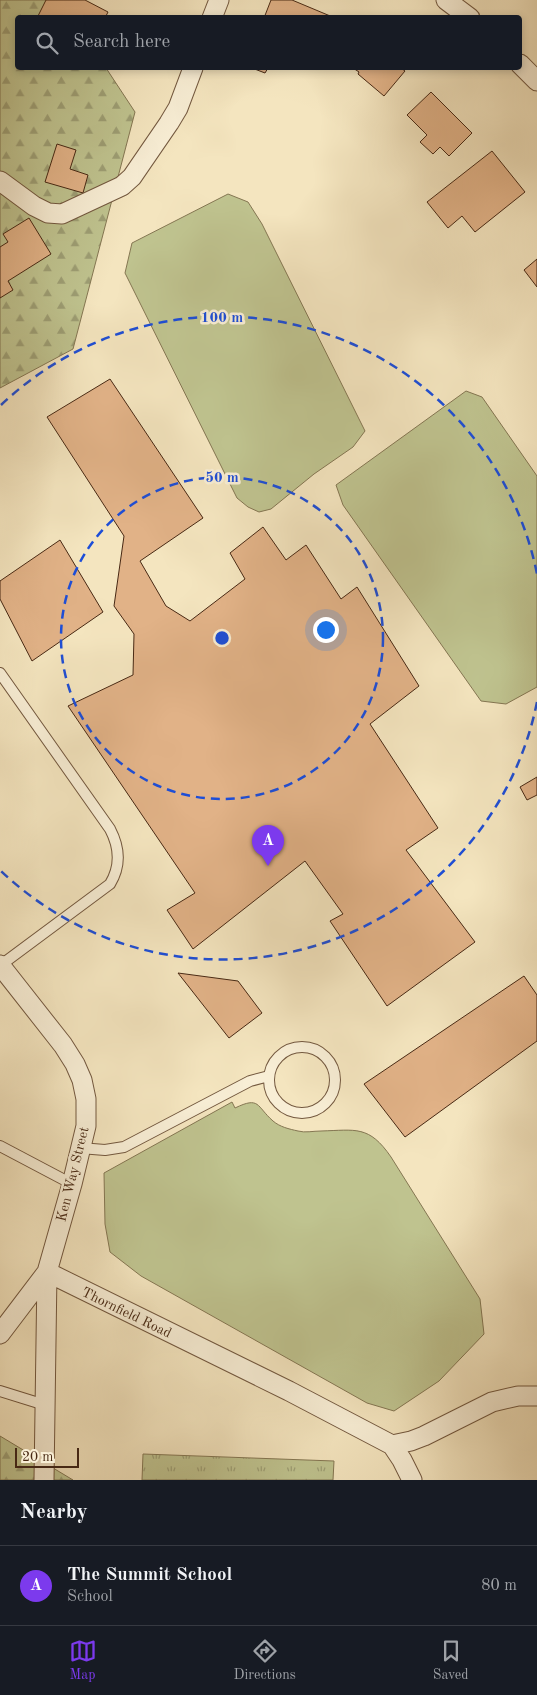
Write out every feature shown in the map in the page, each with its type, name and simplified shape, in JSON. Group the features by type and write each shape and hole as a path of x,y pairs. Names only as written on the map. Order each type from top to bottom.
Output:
{"street":[{"path":"213,15 219,0"},
{"path":"446,0 466,15"},
{"path":"522,66 537,81"},
{"path":"0,181 34,206 48,213 62,214 72,211 122,186 132,177 178,108 192,70"},
{"name":"Ken Way Street","path":"0,965 63,1045 82,1080 86,1099 86,1126 72,1184 46,1272 0,1334"},
{"path":"44,1480 46,1272"},
{"name":"Thornfield Road","path":"46,1272 289,1391 392,1445"},
{"path":"412,1480 392,1445 424,1436 492,1402 518,1396 537,1396"}],"lane":[{"path":"0,673 110,829 116,839 118,862 115,876 110,884 0,965"},
{"path":"299,1047 310,1048 321,1053 329,1060 334,1071 335,1082 327,1102 319,1109 309,1113 299,1113 279,1105 269,1086 269,1076 272,1065 279,1056 288,1050 299,1047"},
{"path":"80,1148 105,1150 124,1148 250,1081 269,1076"},
{"path":"0,1146 72,1184"},
{"path":"0,1391 45,1406"}],"green space":[{"path":"0,0 61,0 72,15 15,15 15,70 107,70 135,112 73,349 0,388"},
{"path":"228,194 248,202 262,224 365,431 353,447 314,474 271,509 259,512 248,507 237,498 125,273 132,243"},
{"path":"466,391 482,397 537,476 537,687 506,704 481,701 343,505 336,485"},
{"path":"232,1102 235,1108 243,1104 257,1104 276,1123 291,1129 303,1132 353,1130 368,1134 376,1139 391,1157 480,1299 484,1334 439,1381 394,1411 367,1403 141,1276 110,1252 105,1224 104,1173"},
{"path":"0,1436 73,1480 0,1480"},
{"path":"143,1454 334,1461 333,1480 142,1480"}],"building":[{"path":"46,0 85,0 108,12 106,15 38,15"},
{"path":"271,0 292,0 328,15 265,15"},
{"path":"356,70 405,71 384,96 358,74 359,72"},
{"path":"431,92 472,133 449,156 440,147 433,154 420,142 427,135 407,115"},
{"path":"57,144 76,150 70,169 88,175 83,193 45,182"},
{"path":"492,151 525,192 475,232 462,216 448,228 427,202"},
{"path":"29,218 51,254 8,281 13,290 0,298 0,247 8,242 3,234"},
{"path":"537,259 537,287 524,270"},
{"path":"110,379 203,518 140,561 166,606 190,621 245,579 230,553 263,527 286,560 306,545 341,599 357,587 419,686 370,724 438,828 406,850 475,942 387,1006 330,921 343,914 305,861 193,949 167,910 195,893 68,706 133,675 134,634 114,606 124,536 47,417"},
{"path":"60,540 103,612 32,661 0,599 0,581"},
{"path":"537,777 537,795 527,800 520,787"},
{"path":"178,973 238,981 262,1013 229,1038"},
{"path":"524,976 537,995 537,1041 405,1137 364,1084"}],"place":[{"name":"The Summit School","path":"268,866"}]}
